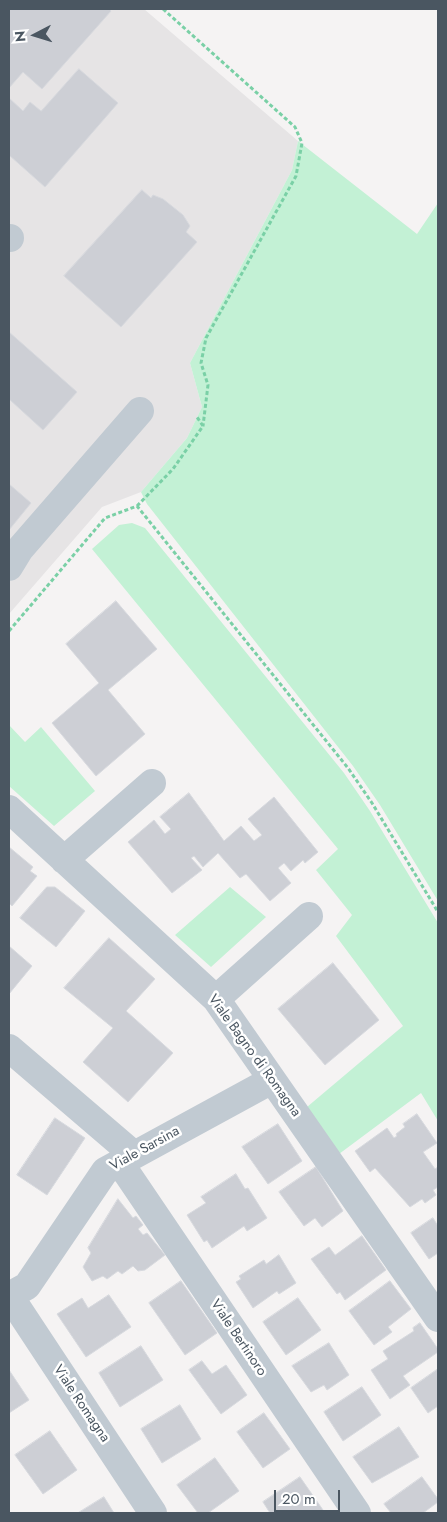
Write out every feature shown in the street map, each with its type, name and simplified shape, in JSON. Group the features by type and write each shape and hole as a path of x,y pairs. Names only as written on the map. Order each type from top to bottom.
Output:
{"street":[{"path":"9,567 20,549 140,411"},
{"path":"64,860 152,783"},
{"name":"Viale Bagno di Romagna","path":"9,809 216,998 438,1318"},
{"path":"216,998 309,916"},
{"name":"Viale Bertinoro","path":"9,1048 127,1159 357,1513"},
{"name":"Viale Sarsina","path":"9,1296 26,1286 106,1171 272,1080"},
{"name":"Viale Romagna","path":"9,1296 153,1513"}],"path":[{"path":"9,631 105,518 137,506 172,469 203,426 208,385 201,363 206,338 296,176 302,143 295,127 163,9"},
{"path":"197,417 203,426"},
{"path":"137,506 348,768 372,803 438,912"}],"shaded area":[{"path":"9,9 144,9 298,141 292,170 190,363 202,407 187,438 141,492 102,507 9,614"}],"green space":[{"path":"298,141 417,234 438,203 438,901 380,805 353,766 147,504 141,492 187,438 202,407 190,363 292,170"},
{"path":"132,523 145,528 344,773 370,811 438,923 438,1121 421,1093 339,1154 307,1107 403,1026 336,936 352,915 316,870 338,849 92,549 119,525"},
{"path":"9,725 25,742 41,727 95,791 54,826 9,786"},
{"path":"230,887 266,917 211,967 175,935"}],"building":[{"path":"9,9 109,9 111,11 42,89 23,72 9,88"},
{"path":"79,69 118,103 45,187 9,155 9,98 23,111 30,102 41,111"},
{"path":"142,190 151,198 153,195 163,199 183,215 190,226 186,232 197,242 121,327 64,276"},
{"path":"9,332 77,392 43,430 9,399"},
{"path":"9,484 31,503 9,530"},
{"path":"116,601 157,649 108,690 145,734 96,776 52,723 99,683 66,644"},
{"path":"189,793 224,841 241,826 254,841 262,835 248,819 274,797 318,852 305,863 303,860 291,871 284,863 278,868 291,883 270,901 246,874 240,878 218,853 203,867 194,856 191,858 202,870 172,893 128,842 154,820 165,834 171,829 160,817"},
{"path":"9,847 33,867 30,871 37,876 12,906 9,903"},
{"path":"47,887 55,887 85,911 56,947 20,918"},
{"path":"109,938 155,979 126,1011 173,1053 128,1102 83,1062 113,1028 64,988"},
{"path":"9,946 32,966 9,994"},
{"path":"333,963 379,1020 325,1065 278,1009"},
{"path":"417,1114 437,1143 423,1152 435,1169 438,1167 438,1187 433,1190 436,1195 425,1203 422,1199 410,1207 375,1168 370,1172 355,1151 387,1128 394,1138 405,1127 403,1124"},
{"path":"55,1118 85,1138 47,1195 17,1175"},
{"path":"278,1124 302,1161 268,1184 242,1147"},
{"path":"316,1167 343,1211 322,1227 315,1218 304,1226 279,1192"},
{"path":"236,1174 245,1189 248,1188 267,1218 247,1231 244,1226 212,1248 207,1240 204,1242 187,1215 206,1203 201,1197"},
{"path":"118,1199 133,1218 136,1216 143,1225 138,1229 143,1235 147,1233 165,1255 145,1270 138,1271 133,1266 122,1274 118,1271 107,1279 103,1276 92,1281 83,1267 91,1253 88,1248"},
{"path":"433,1218 438,1226 438,1253 429,1259 411,1233"},
{"path":"362,1236 386,1270 345,1300 340,1292 337,1294 311,1259 329,1247 335,1255"},
{"path":"279,1255 296,1283 279,1294 277,1291 253,1308 236,1282 241,1279 239,1276 264,1260 266,1264"},
{"path":"181,1281 217,1333 185,1355 149,1303"},
{"path":"390,1281 411,1309 388,1327 392,1332 374,1345 349,1311"},
{"path":"109,1295 131,1327 86,1357 57,1314 82,1298 88,1308"},
{"path":"298,1298 321,1330 286,1355 263,1322"},
{"path":"420,1323 438,1349 438,1352 403,1376 410,1385 390,1399 371,1370 388,1359 383,1351 414,1331 413,1328"},
{"path":"329,1343 349,1375 327,1390 324,1385 311,1392 292,1366"},
{"path":"141,1346 163,1380 120,1407 99,1373"},
{"path":"202,1361 212,1374 226,1365 247,1395 221,1414 189,1370"},
{"path":"438,1369 438,1406 428,1413 411,1388"},
{"path":"9,1370 29,1400 9,1413"},
{"path":"362,1387 381,1415 343,1441 324,1412"},
{"path":"180,1405 201,1439 162,1463 141,1429"},
{"path":"264,1413 290,1449 263,1468 237,1432"},
{"path":"399,1427 419,1457 372,1483 353,1457"},
{"path":"50,1431 77,1470 43,1494 15,1455"},
{"path":"215,1458 239,1491 208,1513 198,1513 177,1485"},
{"path":"300,1477 323,1510 318,1513 270,1513 263,1502"},
{"path":"422,1477 438,1499 438,1502 423,1513 391,1513 384,1504"},
{"path":"104,1497 114,1513 78,1513"}]}
